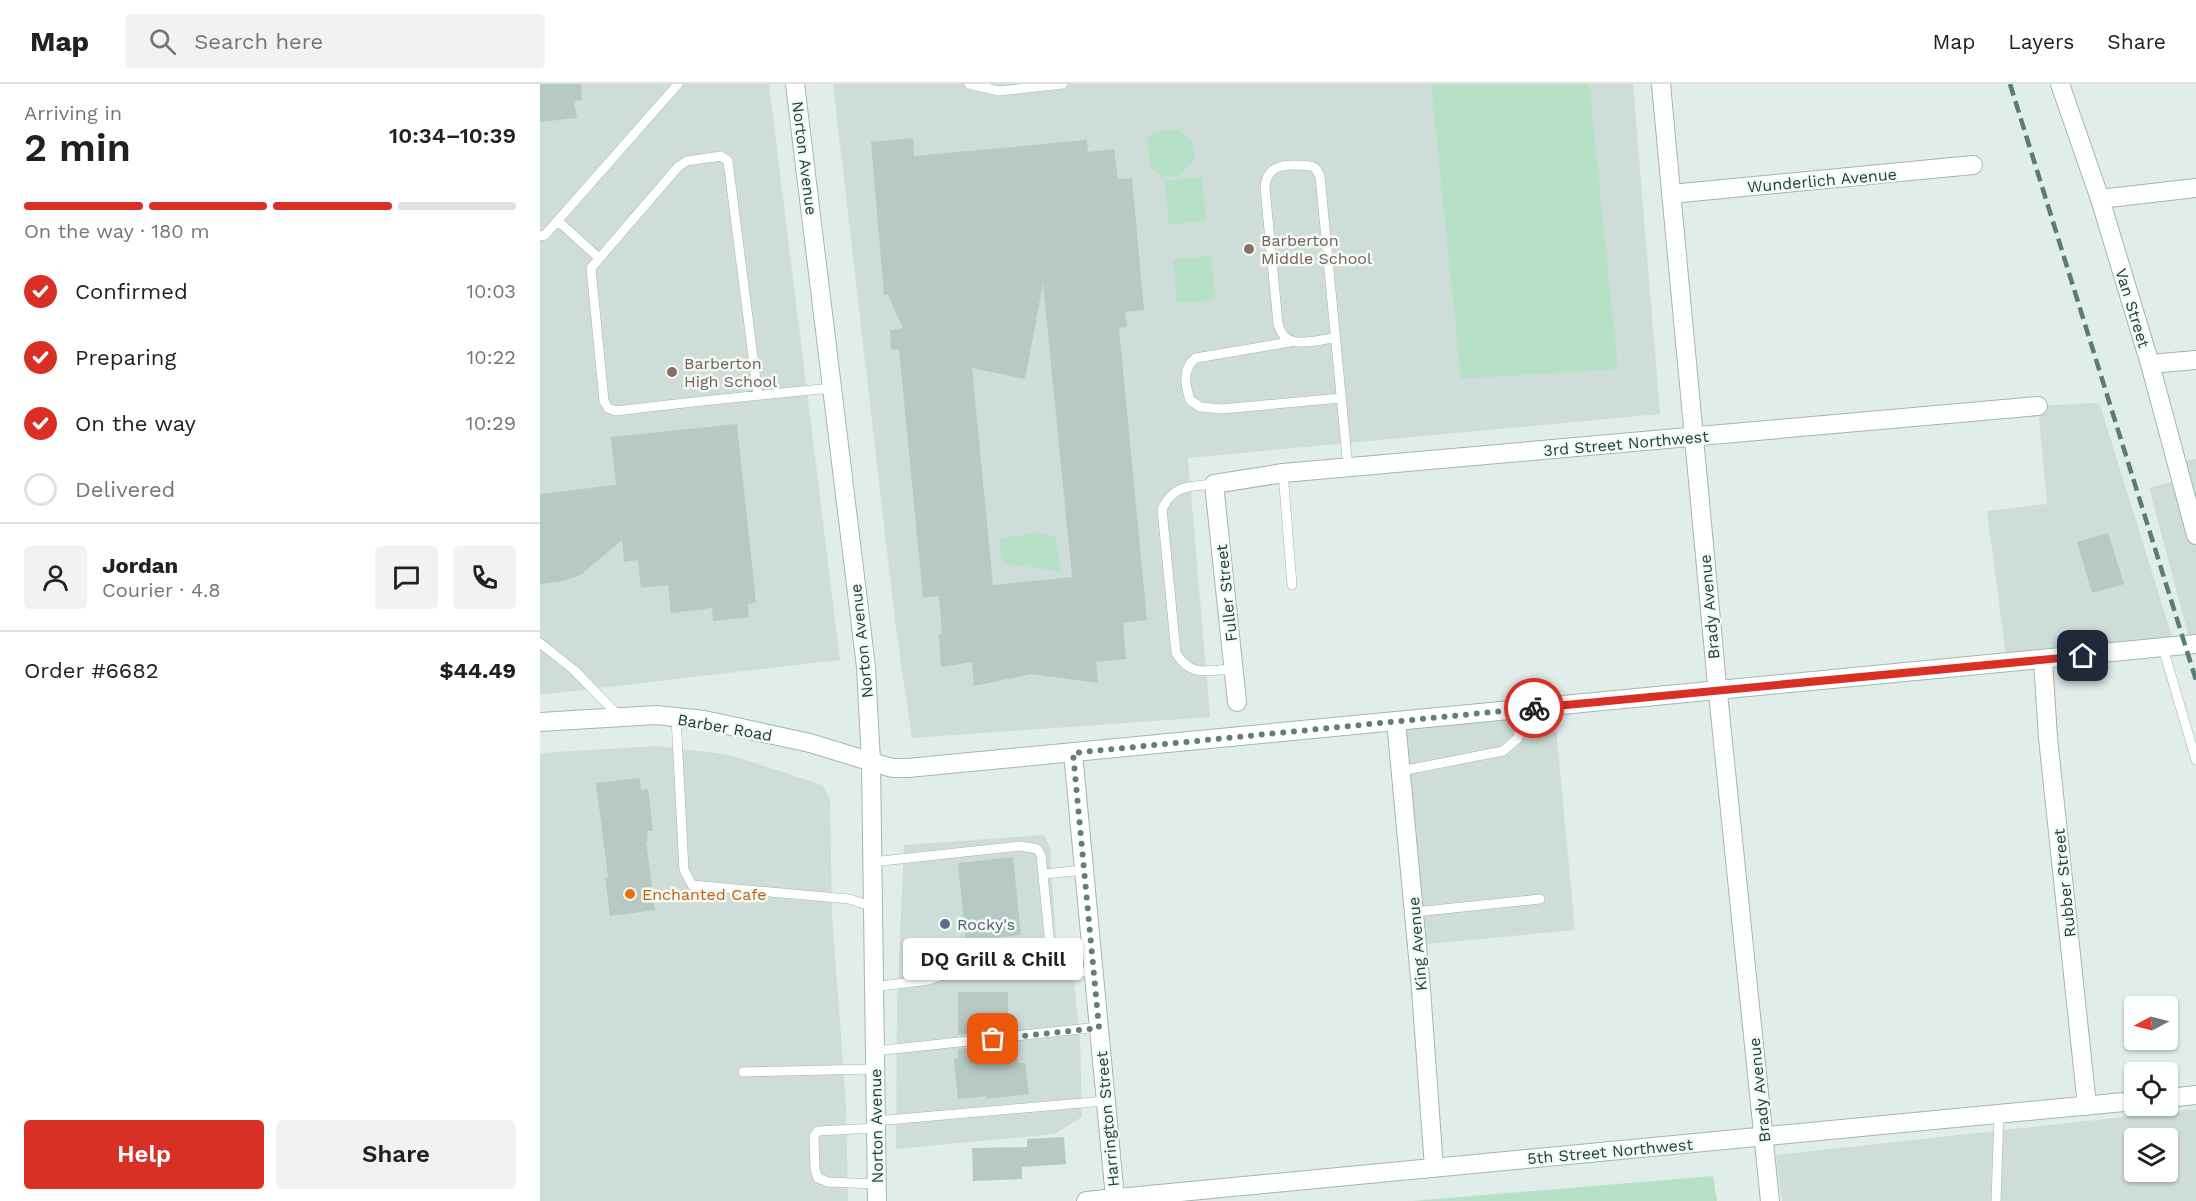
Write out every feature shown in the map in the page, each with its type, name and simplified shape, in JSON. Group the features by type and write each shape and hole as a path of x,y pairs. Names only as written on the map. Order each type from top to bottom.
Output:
{"street":[{"name":"Norton Avenue","path":"795,84 866,667 871,762 877,1192"},
{"name":"Brady Avenue","path":"1661,84 1717,691 1770,1201"},
{"name":"Van Street","path":"2060,84 2100,199 2150,364 2196,535"},
{"name":"Wunderlich Avenue","path":"1671,194 1973,165"},
{"path":"2100,199 2196,188"},
{"path":"2150,364 2196,360"},
{"name":"3rd Street Northwest","path":"1214,484 1283,473 2038,406"},
{"name":"Fuller Street","path":"1214,484 1238,702"},
{"name":"Barber Road","path":"540,722 619,716 704,720 810,743 892,768 908,768 2196,644"},
{"name":"Rubber Street","path":"2043,660 2048,738 2087,1106"},
{"name":"King Avenue","path":"1396,721 1434,1168"},
{"name":"Harrington Street","path":"1073,753 1115,1198"},
{"path":"2178,1097 2196,1095"},
{"name":"5th Street Northwest","path":"1086,1201 2124,1102"}],"lane":[{"path":"540,236 545,235 558,221 678,84"},
{"path":"969,84 999,91 1063,84"},
{"path":"758,396 728,161 721,156 687,161 678,167 591,268 604,401 608,408 616,411 758,396 833,388"},
{"path":"1290,342 1280,333 1278,324 1265,179 1275,168 1311,166 1320,176 1348,468"},
{"path":"558,221 598,258"},
{"path":"1335,338 1290,342 1196,358 1189,362 1185,375 1190,400 1194,405 1200,407 1222,409 1341,398"},
{"path":"1283,473 1292,585"},
{"path":"1214,484 1181,488 1168,496 1162,509 1176,653 1183,665 1193,671 1234,669"},
{"path":"540,643 573,670 619,716"},
{"path":"2163,648 2196,760"},
{"path":"1401,771 1503,751 1518,738 1521,722 1520,710"},
{"path":"676,717 684,870 692,885 849,899 874,907"},
{"path":"872,862 1021,846 1037,849 1041,855 1053,975"},
{"path":"1043,874 1084,870"},
{"path":"1414,912 1540,899"},
{"path":"873,987 928,980 960,969 1024,964 1053,975 1093,971"},
{"path":"743,1072 875,1060 1099,1028"},
{"path":"877,1192 818,1178 815,1169 814,1136 818,1131 1106,1101"},
{"path":"1996,1201 1999,1114"}],"shaded area":[{"name":"Barberton High School","path":"540,84 769,84 840,660 540,695"},
{"name":"Barberton Middle School","path":"833,84 1633,84 1660,414 1188,458 1210,717 912,738 896,629"},
{"path":"2094,403 2100,405 2175,646 2007,664 1987,511 2047,504 2038,406"},
{"path":"2196,459 2196,644 2191,645 2149,488 2180,479 2175,462"},
{"path":"1554,707 1575,930 1417,945 1396,721"},
{"path":"656,746 737,757 822,785 830,799 832,915 846,1104 848,1201 540,1201 540,753"},
{"path":"1044,835 1050,848 1057,950 1071,955 1080,1040 1082,1117 1055,1134 896,1149 897,1003 904,845"},
{"path":"2196,1109 2196,1201 1782,1201 1776,1155 2132,1116 2178,1116 2178,1111"}],"green space":[{"path":"1431,84 1589,84 1618,369 1461,379"},
{"path":"1178,129 1193,143 1195,159 1178,176 1163,177 1150,167 1147,138 1153,132"},
{"path":"1202,177 1206,221 1169,225 1164,181"},
{"path":"1211,256 1215,300 1177,303 1173,259"},
{"path":"1038,532 1056,537 1061,572 1002,563 999,539"},
{"path":"1713,1176 1717,1201 1412,1201"}],"building":[{"path":"540,84 581,84 582,100 574,101 577,118 540,122"},
{"path":"913,138 914,156 1087,140 1088,152 1114,149 1118,179 1132,178 1144,310 1125,312 1127,327 1119,328 1147,620 1123,623 1126,659 1096,662 1098,683 1031,674 974,686 972,662 941,667 939,634 942,634 939,596 923,598 899,349 891,350 890,330 903,328 888,295 884,295 871,142","holes":["1043,283 1072,577 993,585 972,368 1025,379"]},
{"path":"737,424 756,603 748,604 749,617 713,621 712,608 671,613 668,585 641,588 638,560 624,562 622,540 582,574 564,581 540,584 540,494 616,485 611,437"},
{"path":"2108,533 2124,584 2092,593 2077,542"},
{"path":"640,778 641,790 648,789 653,831 647,831 648,841 646,841 655,910 610,916 605,877 608,877 596,783"},
{"path":"1013,857 1021,935 966,941 958,863"},
{"path":"958,992 1008,992 1008,1030 958,1035"},
{"path":"1008,1044 1008,1050 1017,1049 1018,1063 1025,1063 1029,1094 986,1099 986,1096 958,1099 954,1059 958,1058 958,1049"},
{"path":"1064,1137 1066,1164 1022,1167 1022,1179 973,1181 972,1148 1027,1147 1027,1139"}],"railway":[{"path":"2010,84 2196,680"}],"way so far":[{"path":"993,1039 1099,1028 1073,753 1534,708"}],"place":[{"name":"Barberton Middle School","path":"1249,249"},
{"name":"Barberton High School","path":"672,372"},
{"name":"Enchanted Cafe","path":"630,894"},
{"name":"Rocky's","path":"945,924"},
{"name":"DQ Grill & Chill","path":"993,1039"}],"route":[{"path":"1534,708 2083,656"}]}
